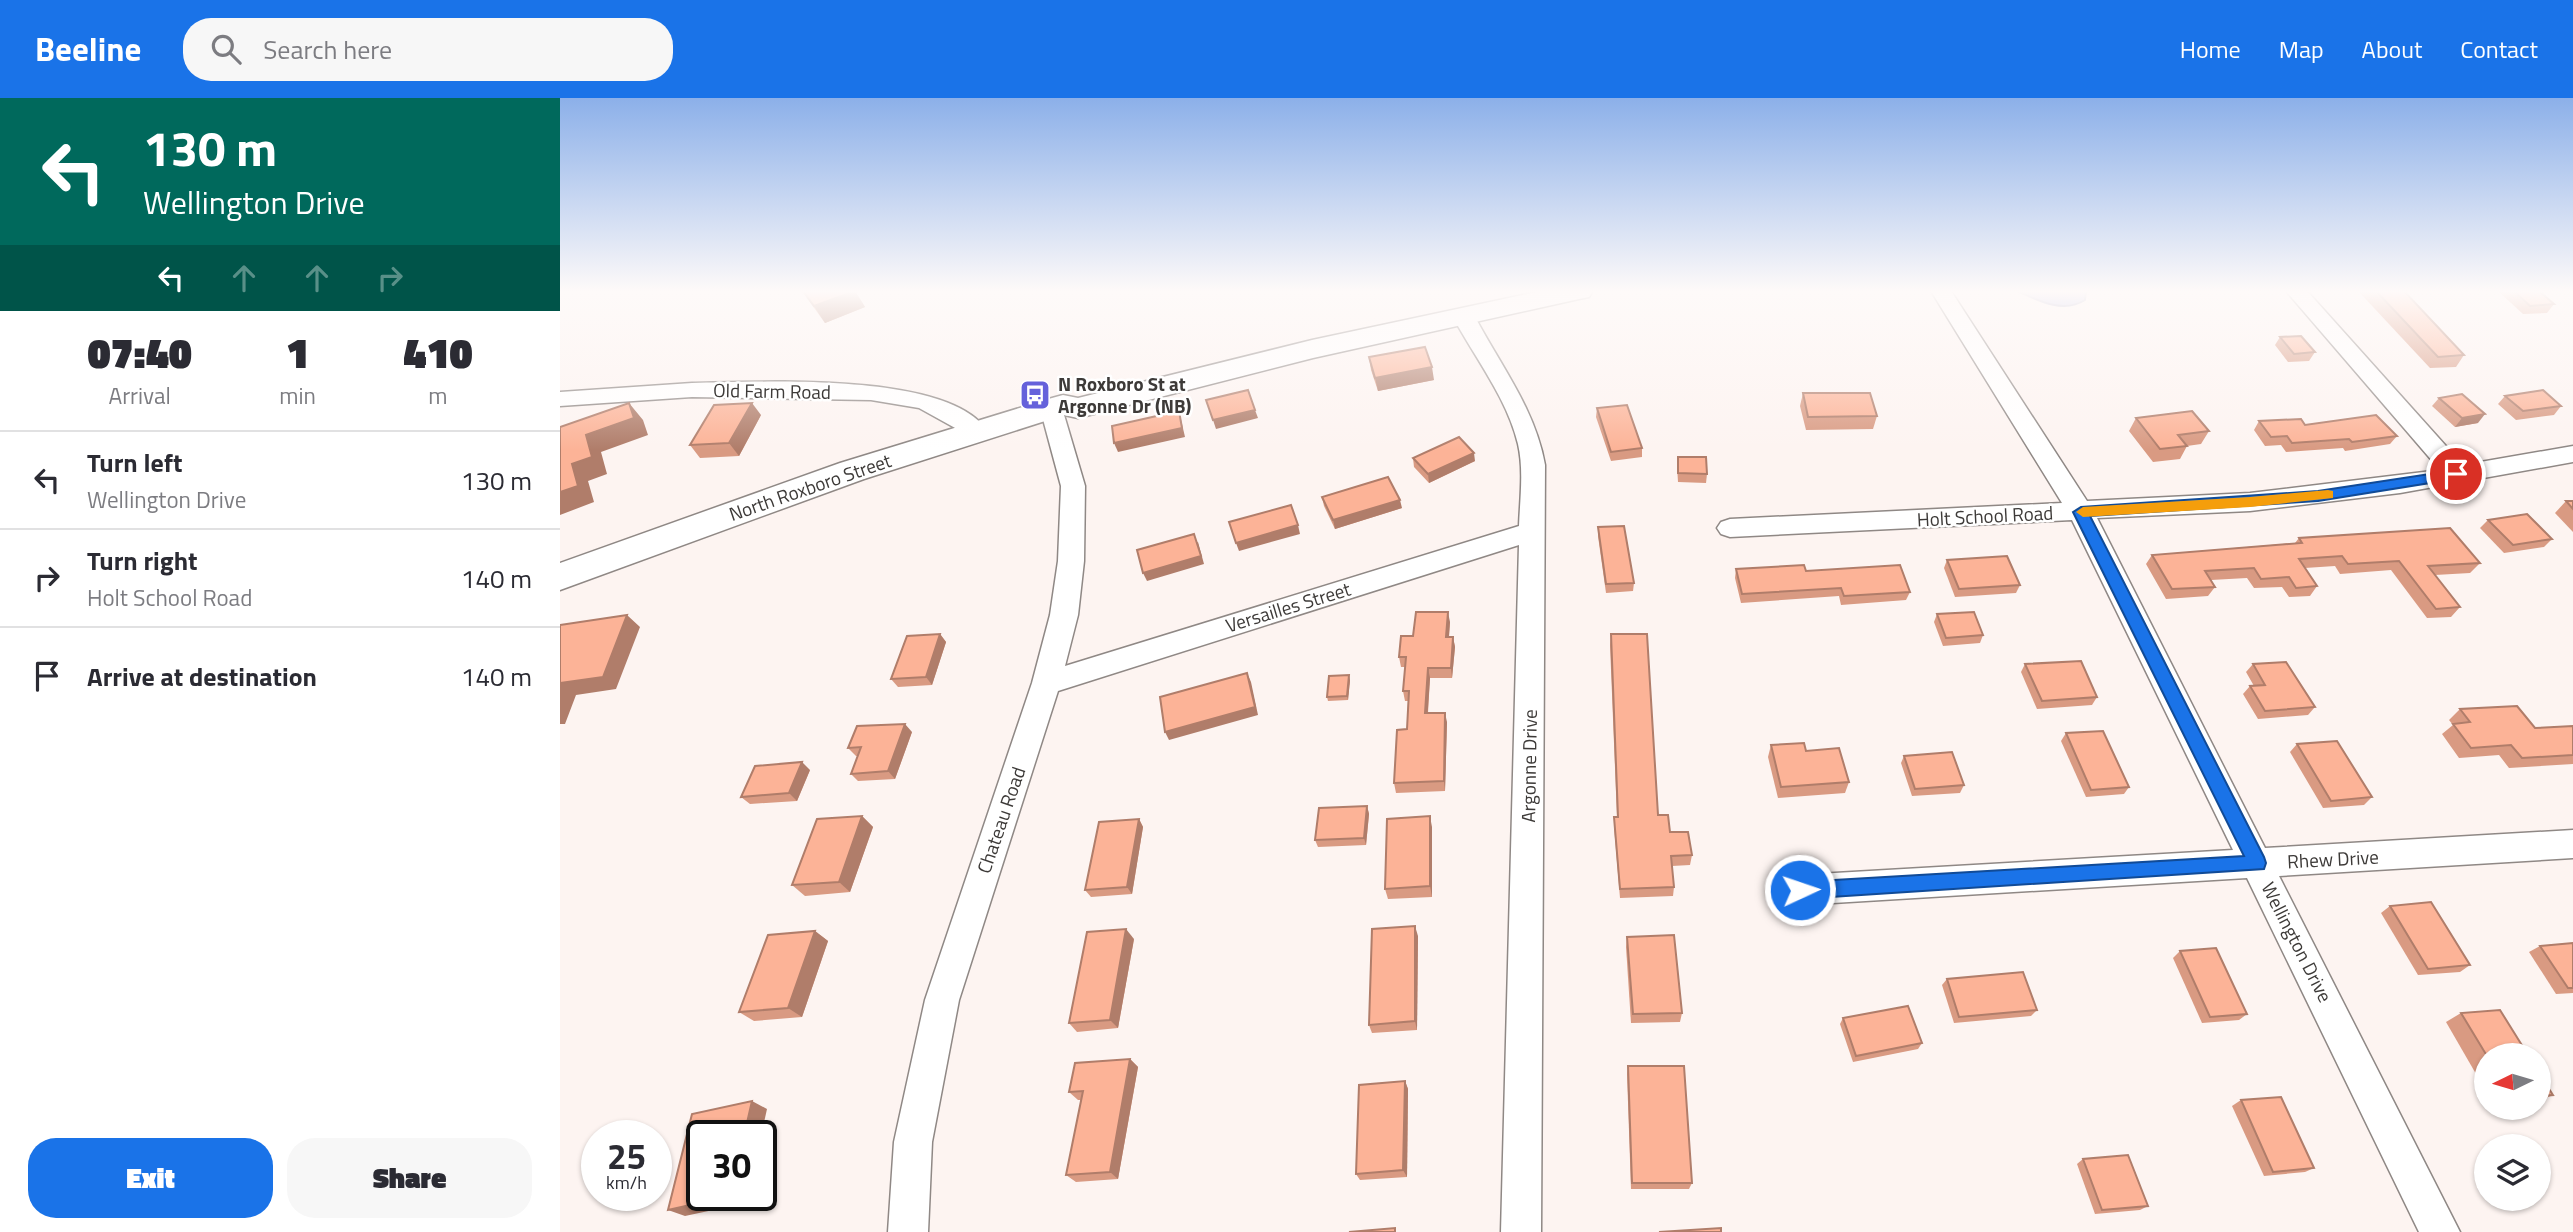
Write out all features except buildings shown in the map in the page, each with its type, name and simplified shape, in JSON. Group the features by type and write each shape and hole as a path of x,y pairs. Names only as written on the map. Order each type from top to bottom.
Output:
{"highway":[{"name":"North Roxboro Street","path":"560,577 852,471 1057,406 1077,390 1287,344"},
{"name":"North Roxboro Street","path":"1057,406 1079,408 1330,344"}],"street":[{"name":"Argonne Drive","path":"1478,344 1506,387 1526,430 1533,465 1521,1232"},
{"name":"Wellington Drive","path":"1975,344 2081,512 2440,1232"},
{"path":"2342,344 2456,474"},
{"name":"Old Farm Road","path":"560,399 619,393 713,390 791,389 885,394 918,399 933,405 975,431"},
{"name":"Chateau Road","path":"908,1232 913,1142 943,1000 1046,683 1064,615 1073,528 1073,486 1057,406"},
{"name":"Holt School Road","path":"1730,528 2081,512 2318,496 2573,454"},
{"name":"Versailles Street","path":"1046,683 1530,532"},
{"name":"Rhew Drive","path":"1800,890 2573,844"}],"slow traffic":[{"path":"2083,512 2250,502 2328,494"}],"place":[{"name":"N Roxboro St at Argonne Dr (NB)","path":"1035,395"}],"route":[{"path":"1800,890 2257,863 2081,512 2318,496 2456,474"}]}
